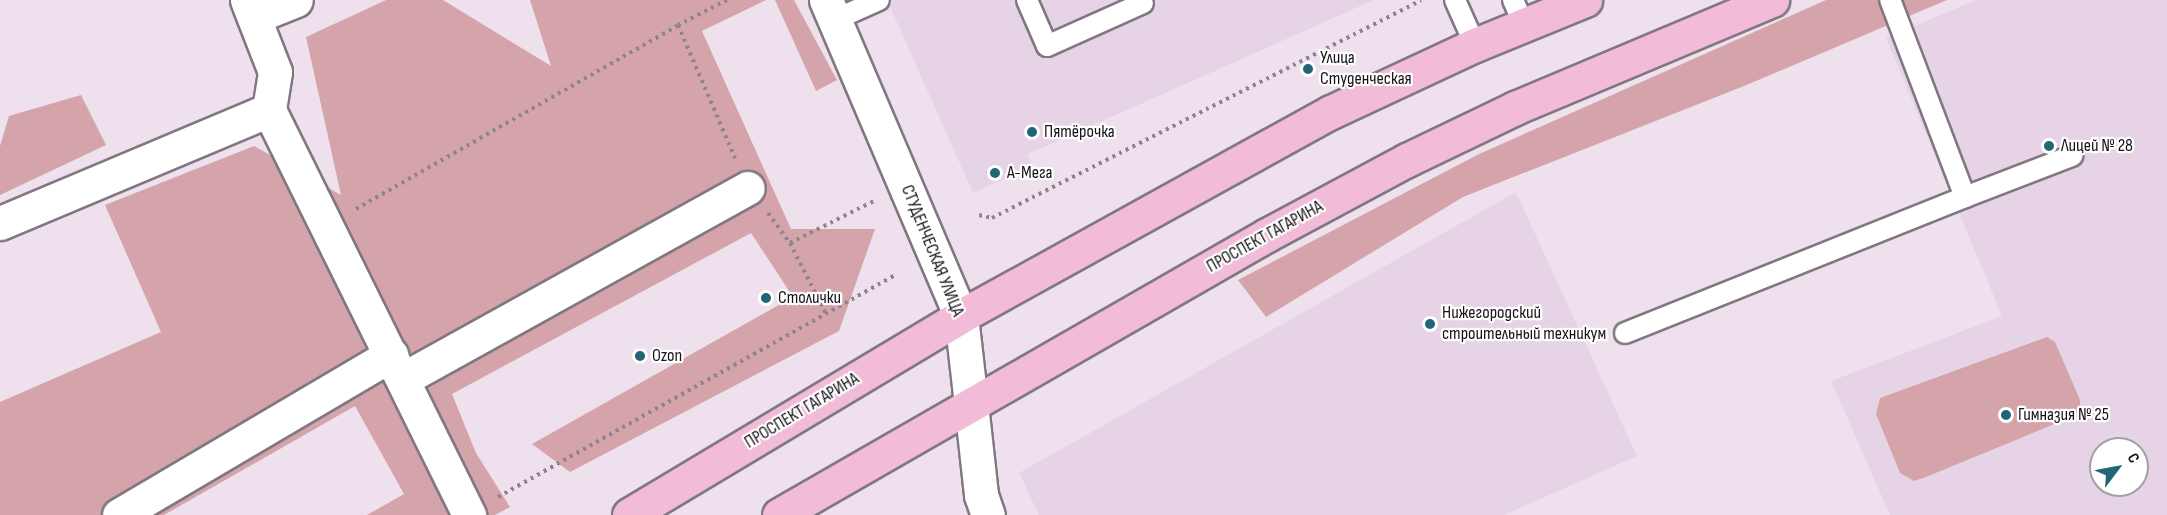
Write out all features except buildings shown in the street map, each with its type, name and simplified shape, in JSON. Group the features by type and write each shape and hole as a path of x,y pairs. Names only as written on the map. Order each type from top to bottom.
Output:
{"main road":[{"name":"ПРОСПЕКТ ГАГАРИНА","path":"629,515 961,316 1331,112 1475,45 1518,12 1585,0"},
{"name":"ПРОСПЕКТ ГАГАРИНА","path":"779,515 1267,236 1407,160 1515,108 1772,0"}],"street":[{"path":"296,0 251,9 275,72 269,110 469,514"},
{"name":"СТУДЕНЧЕСКАЯ УЛИЦА","path":"830,10 961,316 981,495 988,515"},
{"path":"0,223 269,110"},
{"path":"119,515 397,367 748,188"}],"lane":[{"path":"830,10 879,0"},
{"path":"1027,0 1047,46 1143,3"},
{"path":"1455,0 1475,45"},
{"path":"1890,0 1965,197"},
{"path":"1625,333 2072,156"}],"path":[{"path":"327,225 678,25 727,0"},
{"path":"979,215 992,218 1421,0"},
{"path":"678,25 748,188 790,243 826,314"},
{"path":"790,243 881,197"},
{"path":"469,514 896,275"}],"shaded area":[{"path":"386,0 443,0 551,66 530,0 766,0 702,31 791,229 875,229 839,331 570,472 532,444 793,297 751,233 452,394 476,453 510,507 495,515 367,515 404,494 355,406 164,515 0,515 0,402 161,332 105,205 254,146 341,195 306,37"},
{"path":"775,0 794,0 837,80 816,91"},
{"path":"887,0 1374,0 1028,154 1032,166 973,193"},
{"path":"1826,0 1947,0 1749,84 1463,197 1266,317 1238,280 1479,154"},
{"path":"1976,0 2167,0 2167,515 1890,515 1831,381 2002,316 1886,38"},
{"path":"81,95 106,145 0,195 0,146 9,116"},
{"name":"Нижегородский строительный техникум","path":"1516,192 1637,456 1504,515 1039,515 1019,473"},
{"path":"2047,337 2055,342 2080,400 2080,410 2074,416 1914,481 1900,473 1876,414 1880,398"}],"place":[{"name":"Улица Студенческая","path":"1308,69"},
{"name":"Пятёрочка","path":"1032,132"},
{"name":"Лицей № 28","path":"2049,146"},
{"name":"А-Мега","path":"995,173"},
{"name":"Столички","path":"766,298"},
{"name":"Нижегородский строительный техникум","path":"1430,324"},
{"name":"Ozon","path":"640,356"},
{"name":"Гимназия № 25","path":"2006,415"}]}
